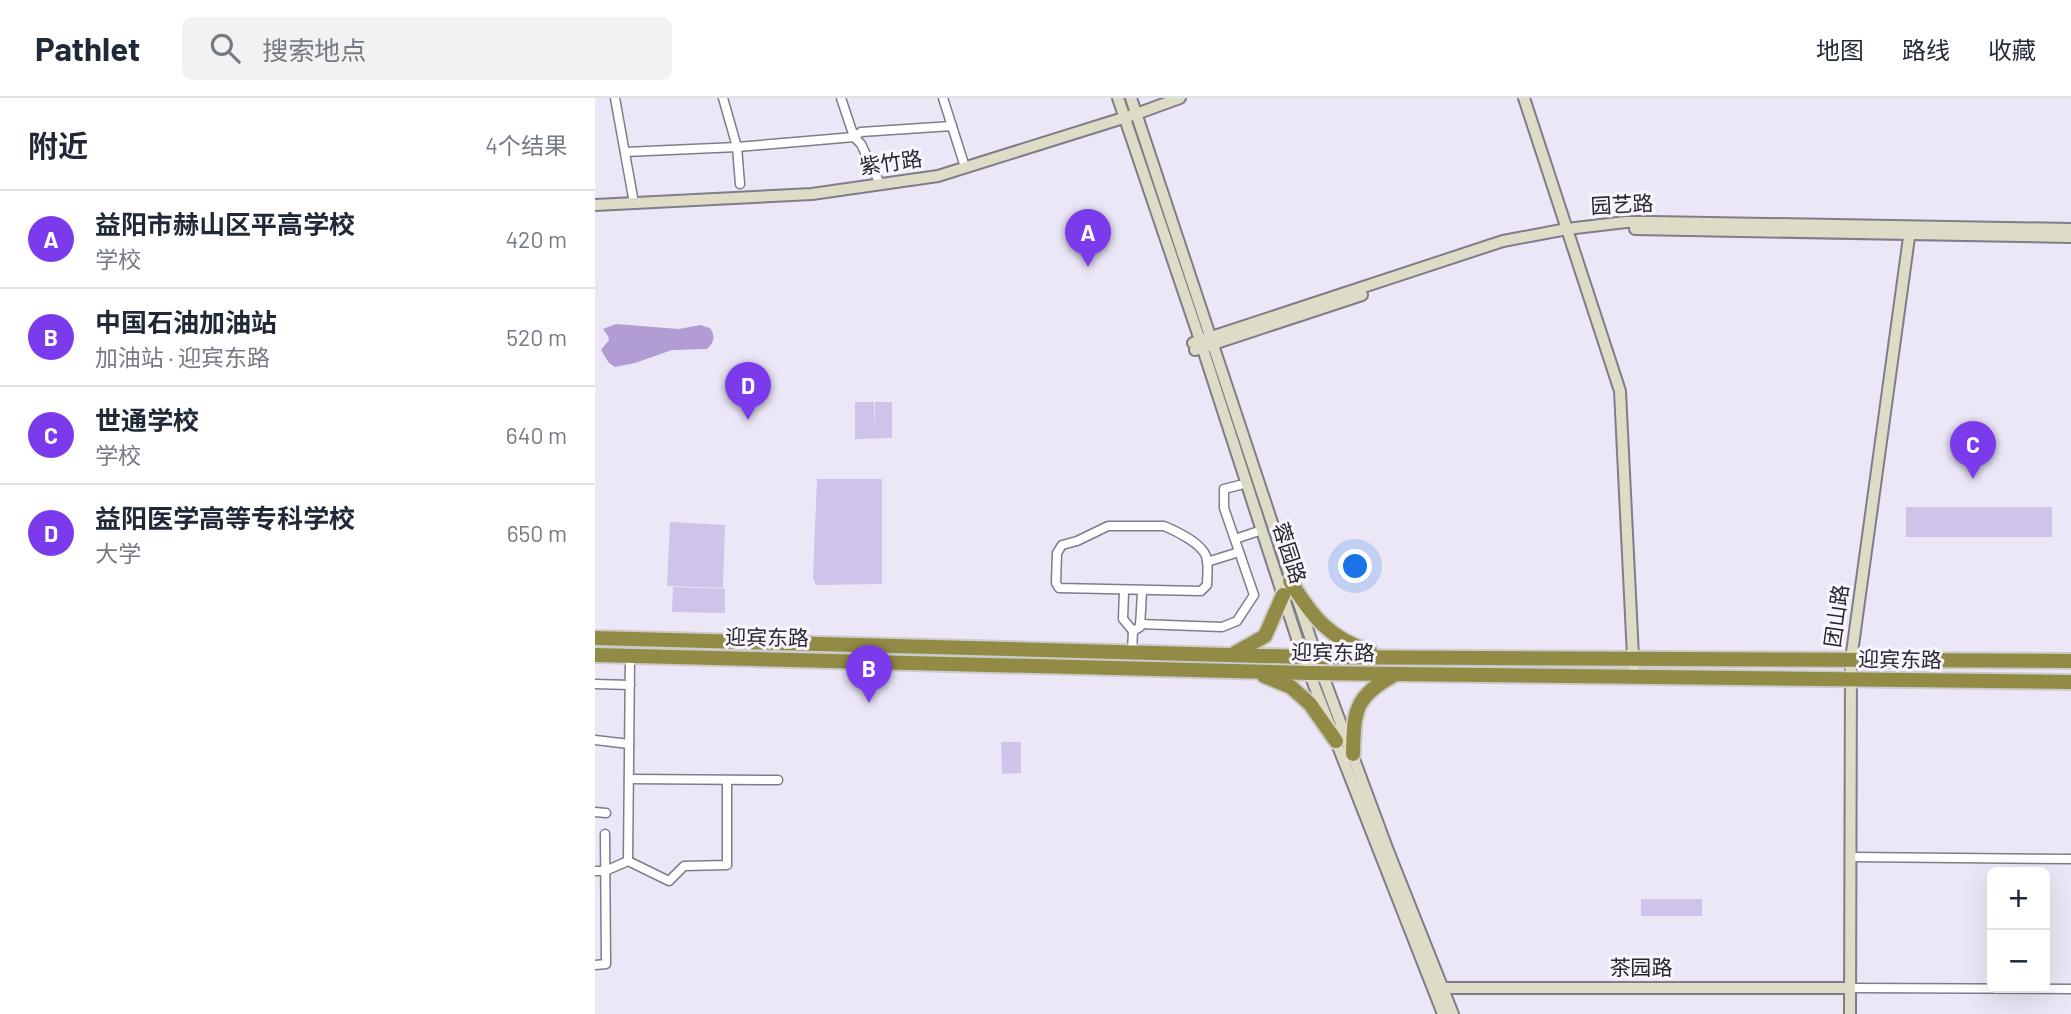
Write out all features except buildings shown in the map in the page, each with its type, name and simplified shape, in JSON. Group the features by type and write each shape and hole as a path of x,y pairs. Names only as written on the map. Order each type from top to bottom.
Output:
{"highway":[{"path":"1290,581 1309,610 1330,633 1350,646 1394,657 1397,675 1376,685 1361,700 1354,722 1353,754"},
{"path":"1233,654 1265,636 1283,595"},
{"name":"迎宾东路","path":"595,638 1310,656 2071,661"},
{"path":"916,646 916,663"},
{"path":"1217,654 1217,671"},
{"name":"迎宾东路","path":"595,655 1397,675 2071,682"},
{"path":"1253,672 1291,687 1310,704 1336,741"}],"street":[{"path":"615,98 634,203"},
{"path":"723,98 737,147 740,184"},
{"path":"841,98 854,137 861,144 880,184"},
{"path":"943,98 965,167"},
{"name":"蓉园路","path":"1118,98 1202,343 1290,581 1336,741 1439,988 1453,1014"},
{"name":"蓉园路","path":"1131,98 1202,343 1283,595 1310,656"},
{"name":"紫竹路","path":"595,205 812,194 938,176 1180,98"},
{"path":"1524,98 1623,406 1634,677"},
{"path":"625,152 737,147 854,137 861,132 952,125"},
{"name":"园艺路","path":"1202,343 1489,253 1568,232 1626,229 2071,229"},
{"name":"园艺路","path":"1910,230 2071,237"},
{"name":"团山路","path":"1850,1014 1851,660 1910,230"},
{"path":"1140,624 1222,627 1237,621 1254,595 1224,508 1224,489 1240,485"},
{"path":"1108,526 1164,526 1201,548 1207,557 1207,585 1201,591 1124,591 1059,588 1056,583 1057,553 1062,545 1108,526"},
{"path":"1235,539 1256,532"},
{"path":"1207,562 1239,552"},
{"path":"1124,591 1123,619 1133,631"},
{"path":"1132,651 1133,631 1140,624 1142,592"},
{"path":"628,861 630,656"},
{"name":"蓉园路","path":"1315,673 1353,754 1439,988 1443,1014"},
{"path":"595,684 630,685"},
{"path":"595,740 629,744"},
{"path":"629,779 778,780"},
{"path":"595,871 605,871 628,861 669,881 684,866 727,864 727,780"},
{"path":"595,812 606,813"},
{"path":"595,965 606,964 605,834"},
{"path":"1851,857 2071,859"},
{"path":"595,895 605,895"},
{"name":"茶园路","path":"1439,988 1850,988"},
{"path":"1850,988 2071,989"}],"shaded area":[{"path":"616,324 679,329 700,325 710,328 713,339 707,349 672,350 615,367 601,350 609,340 603,329"},
{"path":"855,402 874,402 874,437 875,402 892,402 892,438 855,439"},
{"path":"817,479 882,479 882,584 816,585 813,578"},
{"path":"1906,507 2052,507 2052,537 1906,537"},
{"path":"670,522 725,525 723,588 667,586"},
{"path":"673,587 725,589 725,613 672,612"},
{"path":"1001,742 1021,742 1021,773 1002,774"},
{"path":"1641,899 1702,899 1702,916 1641,916"}],"place":[{"name":"益阳市赫山区平高学校","path":"1088,267"},
{"name":"益阳医学高等专科学校","path":"748,420"},
{"name":"世通学校","path":"1973,479"},
{"name":"中国石油加油站","path":"869,703"}]}
